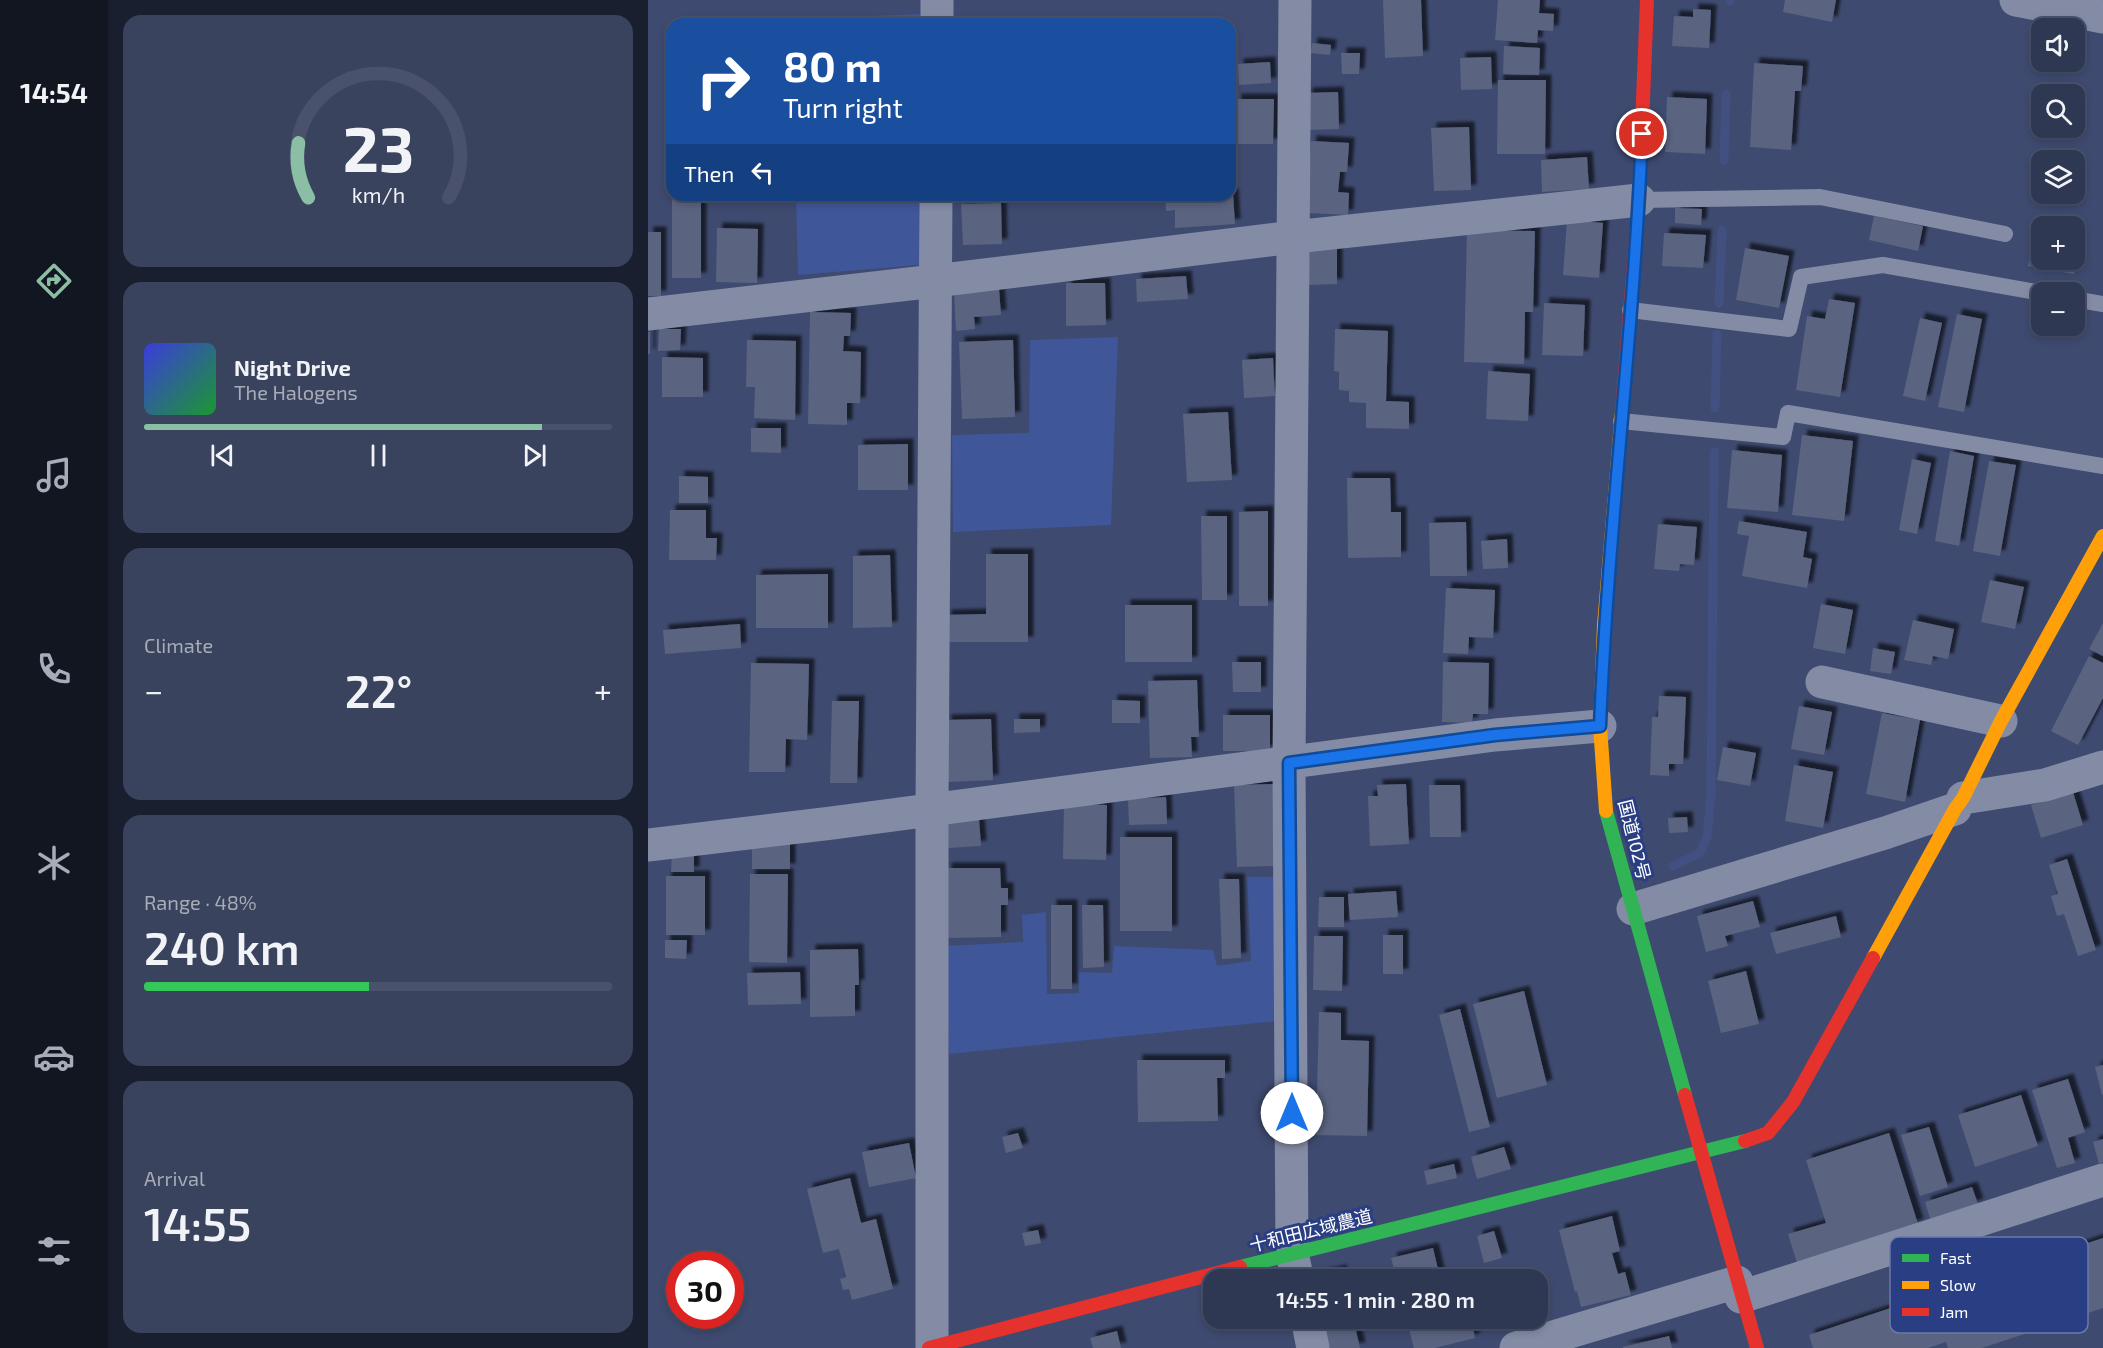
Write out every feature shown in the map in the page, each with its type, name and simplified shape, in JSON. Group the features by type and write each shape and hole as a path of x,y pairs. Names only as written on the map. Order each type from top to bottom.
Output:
{"main road":[{"name":"国道102号","path":"1647,0 1639,200 1604,625 1600,726 1606,812 1757,1348"},
{"name":"十和田広域農道","path":"931,1348 1295,1267 1768,1132 1793,1102 1959,803 2001,721 2103,536"}],"street":[{"path":"937,0 937,18"},
{"path":"1295,0 1289,763 1295,1267"},
{"path":"2032,2 2103,17"},
{"path":"648,314 1294,237 1639,200"},
{"path":"931,1348 936,201"},
{"path":"1822,682 2001,721"},
{"path":"648,845 1495,735 1600,726"},
{"path":"1633,909 1885,833 1959,803 2045,785 2103,766"},
{"path":"1913,1237 2103,1180"},
{"path":"1516,1348 1739,1289 1890,1244"},
{"path":"1309,1329 1313,1348"}],"lane":[{"path":"1639,200 1820,197 2005,234"},
{"path":"1630,310 1789,329 1801,277 1883,265 2031,291"},
{"path":"2085,301 2103,304"},
{"path":"1621,421 1783,437 1788,412 2103,466"}],"shaded area":[{"path":"922,14 922,18 820,18"},
{"path":"796,201 919,201 919,265 798,275"},
{"path":"1118,337 1111,525 953,532 952,435 1029,433 1030,340"},
{"path":"1247,877 1280,877 1277,1021 949,1054 946,946 1023,942 1022,915 1046,912 1047,994 1079,993 1078,972 1112,973 1114,946 1213,950 1217,966 1251,961"}],"building":[{"path":"1383,0 1421,0 1423,56 1385,58"},
{"path":"1498,0 1540,0 1539,13 1554,14 1553,31 1538,30 1537,43 1495,40"},
{"path":"1785,0 1836,0 1832,22 1783,12"},
{"path":"1693,9 1711,10 1709,48 1672,46 1674,16 1693,17"},
{"path":"1312,43 1331,45 1330,55 1311,53"},
{"path":"1504,46 1540,48 1539,75 1503,74"},
{"path":"1341,53 1360,53 1359,74 1342,74"},
{"path":"1491,57 1492,89 1461,90 1460,58"},
{"path":"1270,62 1271,83 1239,85 1238,64"},
{"path":"1754,63 1803,66 1801,91 1795,91 1791,150 1750,147"},
{"path":"1498,80 1546,80 1545,154 1497,154"},
{"path":"1338,92 1339,129 1308,130 1307,93"},
{"path":"1667,97 1707,99 1705,154 1665,152"},
{"path":"1236,99 1274,99 1273,144 1236,144"},
{"path":"1469,127 1471,190 1434,191 1431,128"},
{"path":"1311,141 1349,143 1347,172 1340,172 1338,192 1349,193 1348,215 1307,213"},
{"path":"1587,157 1589,189 1542,192 1541,160"},
{"path":"672,201 701,201 701,278 672,278"},
{"path":"1165,201 1233,201 1235,224 1175,228 1175,210 1166,211"},
{"path":"1001,203 1002,244 963,245 961,204"},
{"path":"1675,208 1702,209 1701,225 1675,223"},
{"path":"1874,216 1923,226 1918,251 1869,240"},
{"path":"1567,220 1603,223 1599,278 1563,275"},
{"path":"717,228 758,229 757,283 716,282"},
{"path":"1467,230 1535,231 1533,312 1525,312 1524,364 1464,362"},
{"path":"648,232 661,232 661,296 648,296"},
{"path":"1664,233 1706,235 1703,268 1662,266"},
{"path":"2031,247 2031,267 2028,266"},
{"path":"1745,248 1789,256 1779,308 1736,300"},
{"path":"1309,249 1337,249 1337,284 1309,285"},
{"path":"2051,270 2075,270 2074,274"},
{"path":"1186,276 1188,299 1137,302 1136,279"},
{"path":"1066,283 1105,283 1106,325 1066,326"},
{"path":"999,289 1001,315 974,317 975,329 956,331 954,292"},
{"path":"1829,299 1855,303 1840,397 1796,390 1807,316 1825,319"},
{"path":"1544,303 1585,305 1583,356 1542,355"},
{"path":"810,312 851,313 850,336 844,336 843,351 861,352 860,403 847,403 847,425 808,424"},
{"path":"1957,314 1982,319 1964,412 1938,407"},
{"path":"1920,318 1942,323 1925,401 1903,396"},
{"path":"659,329 681,329 680,350 658,351"},
{"path":"1335,329 1388,331 1386,401 1409,402 1409,429 1366,428 1366,403 1349,402 1349,391 1339,390 1339,372 1334,371"},
{"path":"648,332 650,332 650,354 648,354"},
{"path":"747,340 796,341 795,420 754,418 755,387 746,387"},
{"path":"1013,340 1015,417 962,419 959,342"},
{"path":"662,357 703,358 703,397 662,397"},
{"path":"1273,358 1275,396 1244,398 1242,360"},
{"path":"1488,371 1530,374 1528,421 1486,419"},
{"path":"1228,412 1232,480 1187,482 1183,414"},
{"path":"751,428 781,428 781,453 751,452"},
{"path":"1802,435 1853,441 1844,521 1792,515"},
{"path":"908,444 908,490 858,490 858,445"},
{"path":"1732,450 1782,455 1778,512 1727,508"},
{"path":"1950,451 1974,456 1959,546 1935,541"},
{"path":"1912,459 1931,463 1917,534 1899,530"},
{"path":"1989,461 2016,465 2000,556 1973,551"},
{"path":"679,476 708,477 708,503 679,503"},
{"path":"1347,478 1390,478 1391,512 1401,512 1401,557 1348,558"},
{"path":"670,510 706,510 706,538 717,538 716,560 669,560"},
{"path":"1268,511 1268,606 1239,606 1239,512"},
{"path":"1201,516 1227,516 1227,600 1202,600"},
{"path":"1739,521 1807,532 1803,557 1812,559 1807,588 1742,576 1749,536 1737,534"},
{"path":"1466,522 1467,576 1430,576 1429,523"},
{"path":"1658,524 1697,527 1694,565 1680,564 1679,571 1654,569"},
{"path":"1507,539 1508,568 1483,569 1481,541"},
{"path":"986,554 1028,554 1028,642 946,642 946,615 986,614"},
{"path":"890,555 892,627 853,628 853,556"},
{"path":"828,574 828,628 756,628 756,575"},
{"path":"1990,580 2024,587 2015,629 1981,622"},
{"path":"1446,588 1495,590 1493,638 1469,637 1468,654 1443,653"},
{"path":"1821,604 1853,610 1845,654 1813,648"},
{"path":"1125,605 1192,605 1192,662 1125,662"},
{"path":"1913,620 1954,629 1948,659 1933,656 1931,665 1904,660"},
{"path":"2103,623 2103,656 2089,649"},
{"path":"740,624 741,648 665,654 663,630"},
{"path":"1873,648 1895,652 1891,674 1870,671"},
{"path":"2089,656 2103,663 2103,698 2078,745 2051,731"},
{"path":"1232,662 1261,662 1261,692 1233,692"},
{"path":"1443,662 1489,663 1488,714 1473,714 1472,723 1442,722"},
{"path":"751,663 809,664 807,740 786,739 785,772 749,772"},
{"path":"1197,680 1199,737 1191,737 1192,757 1150,758 1148,681"},
{"path":"1659,696 1686,697 1683,764 1669,764 1669,776 1650,775 1652,717 1658,717"},
{"path":"1112,700 1140,701 1140,723 1112,723"},
{"path":"832,701 859,701 857,783 830,783"},
{"path":"1799,706 1832,712 1824,755 1791,749"},
{"path":"1882,713 1920,720 1905,802 1866,794"},
{"path":"1223,715 1270,715 1270,751 1223,751"},
{"path":"991,719 993,780 948,782 946,720"},
{"path":"1014,719 1040,719 1040,732 1014,733"},
{"path":"1723,747 1756,753 1750,786 1717,780"},
{"path":"1794,765 1833,772 1823,828 1785,821"},
{"path":"1273,784 1275,866 1237,867 1234,785"},
{"path":"1406,784 1409,844 1370,846 1368,796 1378,796 1377,785"},
{"path":"1429,785 1460,785 1461,837 1430,837"},
{"path":"2073,792 2083,825 2041,838 2031,805"},
{"path":"1166,797 1167,824 1129,825 1128,799"},
{"path":"1064,804 1107,805 1106,860 1063,859"},
{"path":"1687,817 1688,832 1669,833 1668,818"},
{"path":"979,819 981,846 948,848 946,821"},
{"path":"1120,837 1172,837 1172,931 1120,931"},
{"path":"752,843 790,843 790,869 752,869"},
{"path":"672,852 694,852 694,872 671,872"},
{"path":"2067,859 2096,950 2078,956 2064,914 2057,916 2051,896 2058,894 2049,865"},
{"path":"946,868 1000,868 1001,888 1008,888 1008,905 1001,905 1001,937 947,938"},
{"path":"750,874 788,874 787,963 749,962"},
{"path":"666,876 705,876 705,935 666,935"},
{"path":"1219,879 1239,879 1241,958 1222,959"},
{"path":"1396,891 1398,917 1350,920 1348,894"},
{"path":"1319,897 1344,897 1344,927 1318,927"},
{"path":"1753,901 1760,927 1725,936 1728,946 1706,952 1697,916"},
{"path":"1051,905 1072,905 1072,989 1051,989"},
{"path":"1082,905 1103,905 1104,967 1083,968"},
{"path":"1836,916 1841,937 1776,954 1770,933"},
{"path":"1383,935 1403,935 1403,974 1383,974"},
{"path":"1314,936 1343,936 1342,991 1313,990"},
{"path":"665,940 687,940 686,959 665,958"},
{"path":"858,949 859,985 855,985 855,1016 810,1017 810,950"},
{"path":"1746,971 1759,1024 1721,1033 1708,981"},
{"path":"800,972 801,1004 748,1005 747,973"},
{"path":"1524,991 1547,1085 1497,1098 1473,1004"},
{"path":"1460,1009 1490,1127 1469,1132 1439,1015"},
{"path":"1319,1012 1341,1013 1341,1040 1369,1041 1367,1136 1316,1135"},
{"path":"1137,1060 1225,1060 1225,1078 1217,1078 1218,1121 1138,1122"},
{"path":"2103,1065 2103,1094 2102,1095 2095,1067"},
{"path":"2068,1079 2085,1132 2068,1138 2075,1163 2057,1168 2032,1090"},
{"path":"2021,1095 2038,1146 1975,1167 1958,1115"},
{"path":"1929,1127 1948,1187 1920,1196 1901,1135"},
{"path":"1018,1133 1023,1148 1006,1153 1002,1137"},
{"path":"1889,1133 1918,1224 1797,1263 1788,1234 1826,1223 1806,1160"},
{"path":"2103,1139 2103,1162 2099,1164 2093,1142"},
{"path":"909,1143 916,1178 869,1187 862,1152"},
{"path":"1504,1147 1511,1169 1477,1179 1471,1157"},
{"path":"1454,1164 1457,1178 1427,1185 1424,1171"},
{"path":"850,1178 861,1223 876,1219 893,1289 852,1300 849,1289 843,1290 840,1279 846,1277 839,1249 823,1253 807,1189"},
{"path":"1972,1187 1978,1204 1930,1219 1925,1202"},
{"path":"1612,1216 1620,1251 1612,1253 1618,1274 1625,1272 1631,1295 1581,1307 1559,1230"},
{"path":"1038,1230 1041,1243 1025,1246 1022,1233"},
{"path":"1494,1231 1502,1258 1484,1263 1477,1236"},
{"path":"2103,1238 2103,1308 2088,1313 2088,1243"},
{"path":"1433,1248 1438,1269 1394,1269 1391,1258"},
{"path":"1890,1308 1890,1333 2027,1333 1982,1348 1948,1348 1946,1342 1928,1348 1813,1348 1809,1335"},
{"path":"1323,1329 1356,1329 1360,1348 1327,1348"},
{"path":"1409,1329 1473,1329 1475,1338 1435,1348 1414,1348"},
{"path":"1117,1331 1121,1348 1093,1348 1090,1338"},
{"path":"1669,1336 1672,1348 1623,1348 1623,1347"}],"waterway":[{"path":"1724,160 1726,94"},
{"path":"1719,303 1722,230"},
{"path":"1715,408 1717,334"},
{"path":"1673,866 1700,853 1707,837 1711,797 1714,452"}],"traffic: fast":[{"path":"1606,811 1685,1095"},
{"path":"1240,1267 1745,1141"}],"traffic: slow":[{"path":"1606,811 1600,726 1604,625 1622,411"},
{"path":"1873,958 1963,798 2001,721 2103,536"}],"traffic: jam":[{"path":"1622,411 1639,200 1647,0"},
{"path":"1745,1141 1768,1133 1793,1102 1873,958"},
{"path":"1685,1095 1757,1348"},
{"path":"929,1348 1240,1267"}],"route":[{"path":"1292,1113 1289,763 1495,735 1600,726 1604,625 1639,200 1642,134"}]}
